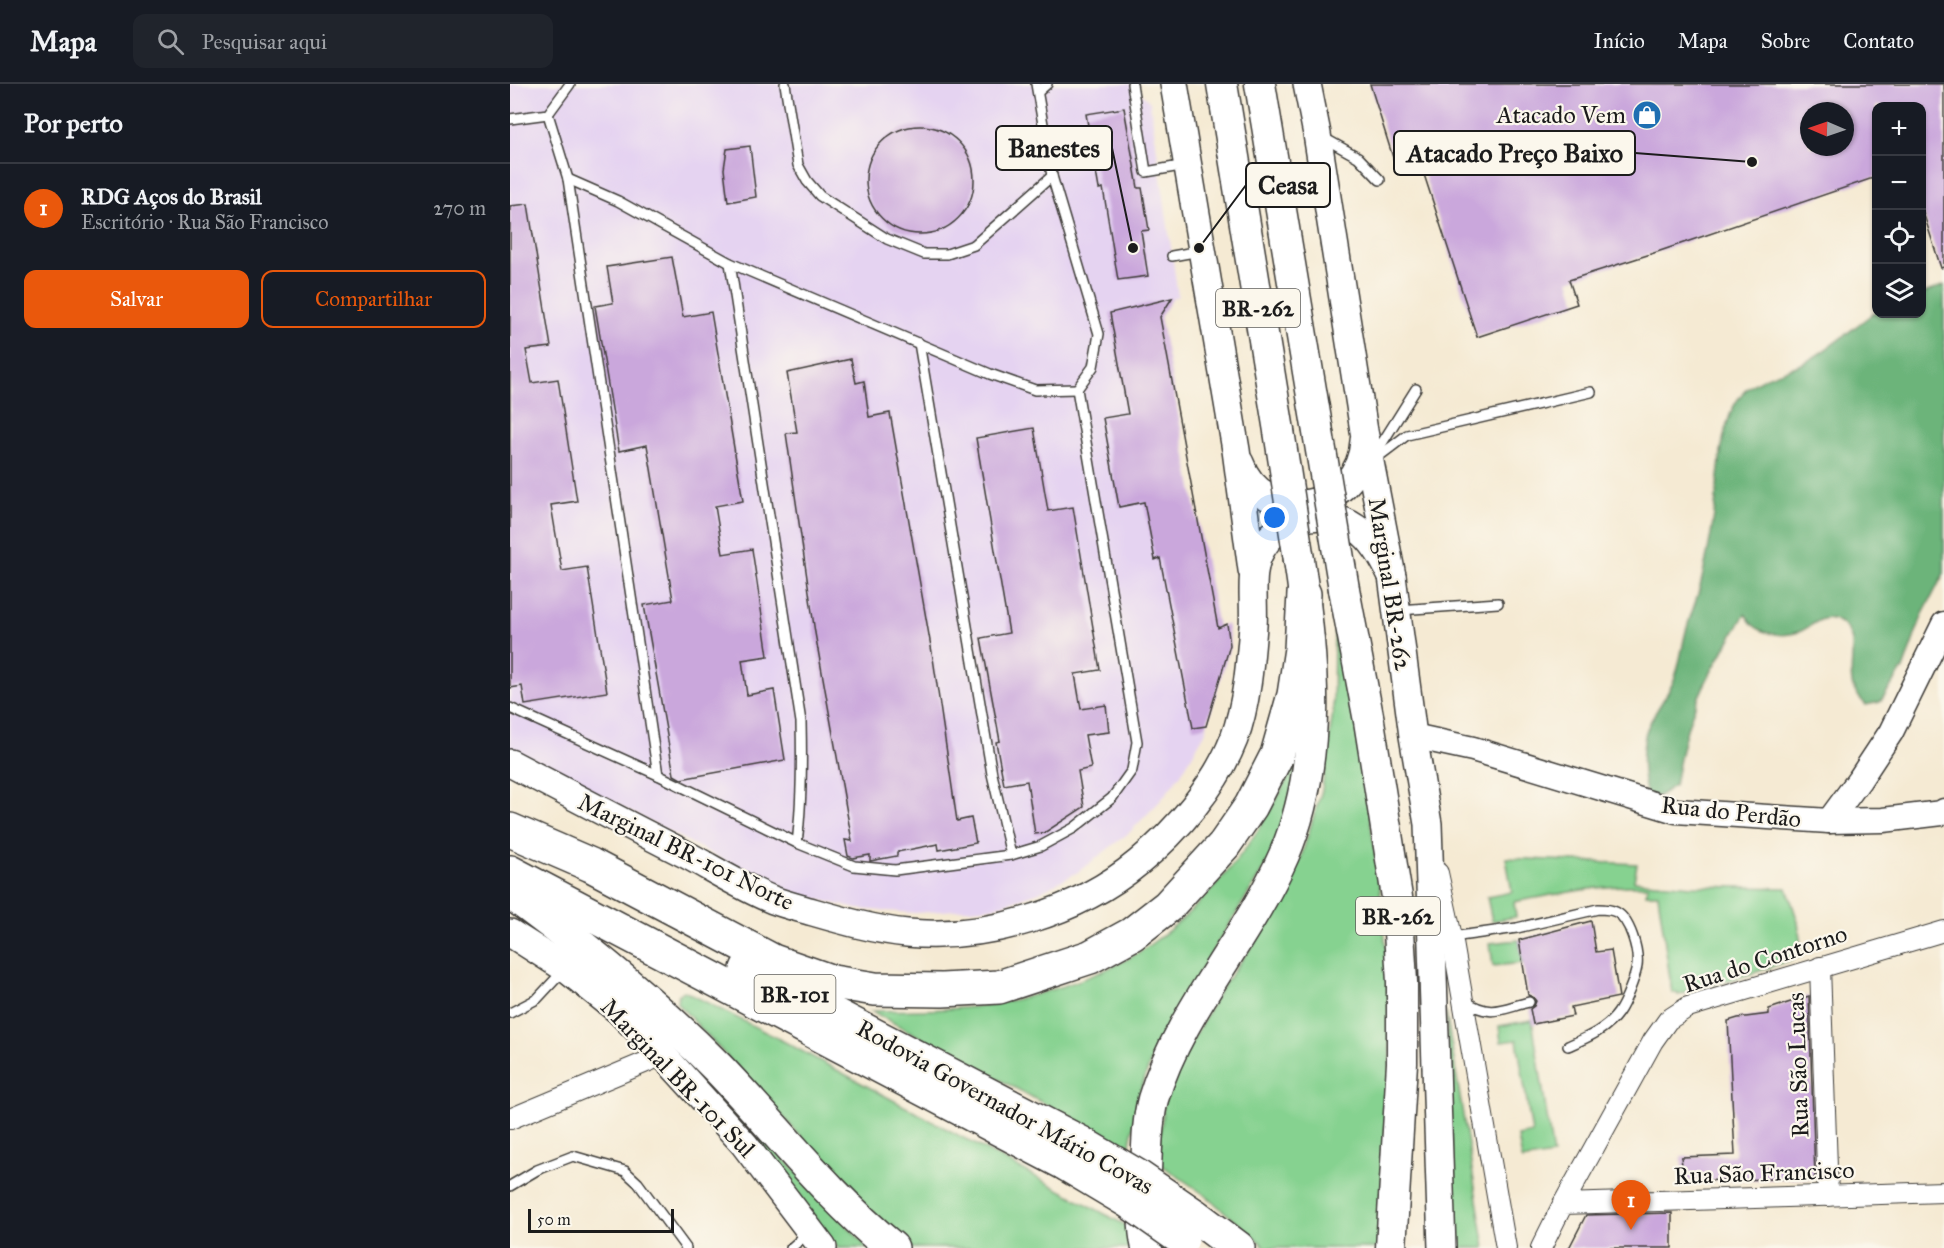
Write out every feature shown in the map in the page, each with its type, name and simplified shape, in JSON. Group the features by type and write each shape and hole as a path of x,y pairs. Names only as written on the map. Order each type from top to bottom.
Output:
{"highway":[{"path":"510,831 591,865 773,961 833,982 875,989 942,990 999,987 1090,957 1132,934 1168,906 1224,845 1251,806 1277,755 1294,695 1301,649 1304,594"},
{"name":"Rodovia Governador Mário Covas","path":"510,843 1074,1154"},
{"name":"Rodovia Governador Mário Covas","path":"510,872 1074,1154 1137,1176 1190,1234 1238,1248"},
{"path":"510,892 565,932 645,998 718,1069 799,1159 873,1233 892,1248"}],"main road":[{"name":"BR-262","path":"1147,1248 1142,1228 1147,1142 1153,1102 1166,1063 1209,985 1252,918 1284,855 1306,787 1313,719 1311,657 1304,594 1222,84"},
{"name":"BR-262","path":"1260,84 1344,589 1369,721 1396,897 1402,982 1402,1064 1390,1248"},
{"path":"1236,450 1243,471 1257,489 1276,500 1298,505 1320,501 1340,491 1354,474 1363,454 1364,431 1307,84"},
{"name":"BR-262","path":"1173,87 1236,450"},
{"name":"Marginal BR-262","path":"1364,431 1392,576 1413,736 1428,824 1442,1248"},
{"path":"1236,450 1252,562 1254,598"},
{"path":"1254,598 1257,557 1267,541 1281,527 1300,519 1320,516 1339,519 1357,529 1382,557 1392,576"},
{"name":"Marginal BR-101 Norte","path":"510,763 773,900 845,921 908,933 975,933 1039,917 1083,898 1139,863 1195,806 1217,773 1234,739 1244,702 1254,598"},
{"name":"Marginal BR-101 Sul","path":"510,933 565,968 618,1010 663,1055 744,1144 808,1242"}],"street":[{"name":"Rua do Perdão","path":"1413,736 1473,749 1676,811 1829,821 1891,732 1944,624"},
{"path":"1829,821 1883,820 1943,812"},
{"path":"1428,824 1452,938 1506,1248"},
{"name":"Rua do Contorno","path":"1563,1204 1653,1041 1668,1020 1688,1007 1944,932"},
{"name":"Rua São Lucas","path":"1820,967 1828,1196"},
{"path":"510,1119 663,1055"},
{"name":"Rua São Francisco","path":"1563,1204 1944,1192"},
{"path":"1540,1248 1563,1204"}],"lane":[{"path":"510,119 548,114 570,84"},
{"path":"784,84 798,165 807,181 820,196 887,239 924,254 947,254 974,245 1052,176"},
{"path":"510,708 658,775 797,843 854,866 895,870 1011,855 1041,846 1074,828 1112,798 1132,770 1137,742 1077,389 1093,368 1099,334 1052,176 1037,88 1047,84"},
{"path":"1132,84 1146,172 1188,165"},
{"path":"548,114 568,179 658,775"},
{"path":"1317,134 1358,157 1380,180"},
{"path":"568,179 618,201 730,263 990,374 1035,390 1077,389"},
{"path":"1173,256 1203,250"},
{"path":"730,263 801,722 802,773 797,843"},
{"path":"919,344 992,774 1011,855"},
{"path":"1370,463 1416,389"},
{"path":"1370,463 1407,435 1591,392"},
{"path":"1396,610 1498,603"},
{"path":"1452,938 1517,928 1598,909 1609,909 1618,913 1625,921 1637,949 1637,966 1631,982 1618,1014 1597,1033 1568,1046"},
{"path":"510,1013 537,999 565,968"},
{"path":"1463,1000 1485,1012 1529,1002"},
{"path":"510,1186 537,1170 573,1156 625,1171 639,1184 686,1248"}],"shaded area":[{"path":"510,84 1131,84 1150,102 1178,296 1173,298 1160,317 1218,627 1227,624 1230,645 1205,733 1181,774 1161,800 1130,832 1078,872 1039,892 995,907 915,913 857,909 793,893 764,881 510,749"}],"green space":[{"path":"1944,285 1944,573 1922,616 1903,669 1880,702 1866,705 1853,687 1851,679 1852,643 1846,628 1839,622 1829,618 1819,620 1801,631 1783,635 1758,629 1745,614 1715,664 1696,704 1683,742 1675,785 1660,795 1648,799 1643,768 1645,736 1674,680 1700,587 1712,527 1725,431 1735,403 1756,382 1812,359 1871,315 1872,318 1926,318 1926,292"},
{"path":"1334,632 1357,724 1381,896 1389,981 1390,1062 1378,1248 1267,1248 1205,1195 1157,1162 1164,1102 1179,1065 1220,990 1271,920 1301,857 1322,790 1333,712"},
{"path":"1302,751 1276,849 1198,975 1153,1054 1139,1095 1129,1149 871,1011 983,1006 1035,995 1112,967 1144,949 1198,904 1244,851 1269,812"},
{"path":"1506,858 1637,864 1634,881 1692,886 1787,888 1798,922 1802,956 1754,973 1678,995 1672,993 1658,894 1646,894 1648,886 1597,888 1514,902 1516,917 1492,921 1487,897 1512,892"},
{"path":"1519,940 1523,963 1493,966 1490,943"},
{"path":"684,991 783,1041 1129,1227 1133,1248 910,1248 882,1224 677,1003 678,995"},
{"path":"1446,1012 1485,1248 1455,1248"},
{"path":"1532,1020 1553,1155 1522,1160 1518,1136 1532,1133 1517,1040 1501,1042 1499,1026"},
{"path":"706,1075 868,1248 838,1248"}],"building":[{"path":"1370,84 1944,84 1944,267 1941,268 1926,221 1926,102 1872,102 1872,178 1569,280 1577,304 1477,337 1418,156 1395,164"},
{"path":"1124,108 1138,188 1142,188 1149,230 1141,231 1148,276 1118,280 1103,188 1099,189 1086,114"},
{"path":"920,126 941,130 958,142 970,159 974,180 970,201 958,218 941,230 920,234 899,230 882,218 870,201 866,180 870,159 882,142 899,130"},
{"path":"750,146 756,197 728,202 724,169 727,149"},
{"path":"528,204 551,347 526,350 532,383 558,379 577,501 551,505 562,571 587,567 607,692 525,705 522,686 510,688 510,206"},
{"path":"672,257 683,317 711,312 743,501 715,506 723,554 752,549 768,656 742,660 747,695 774,690 785,760 681,779 674,775 644,605 673,600 647,445 619,451 595,306 613,303 607,267"},
{"path":"1172,298 1160,317 1218,628 1227,624 1230,645 1206,726 1193,728 1160,558 1155,560 1144,502 1119,507 1103,418 1128,414 1110,313"},
{"path":"851,359 856,383 864,381 869,417 890,413 933,658 957,821 971,818 976,843 939,850 938,844 897,852 897,856 870,861 870,855 853,858 848,856 845,840 852,841 815,633 786,433 797,432 787,373"},
{"path":"1034,428 1048,511 1073,507 1100,670 1075,674 1081,709 1106,705 1109,732 1085,735 1091,768 1078,771 1084,807 1044,833 1035,834 1027,781 1004,785 996,742 1000,741 981,638 1009,633 976,438"},
{"path":"1591,921 1596,952 1611,950 1619,997 1571,1007 1573,1016 1533,1024 1530,1009 1536,1001 1528,995 1519,940"},
{"path":"1809,996 1815,1178 1684,1181 1681,1157 1735,1155 1728,1021 1769,1014 1769,1009"},
{"path":"1672,1213 1672,1248 1569,1248 1586,1215"}],"place":[{"name":"Atacado Vem","path":"1647,115"},
{"name":"Atacado Preço Baixo","path":"1752,162"},
{"name":"Banestes","path":"1133,248"},
{"name":"Ceasa","path":"1199,248"},
{"name":"RDG Aços do Brasil","path":"1631,1230"}]}
